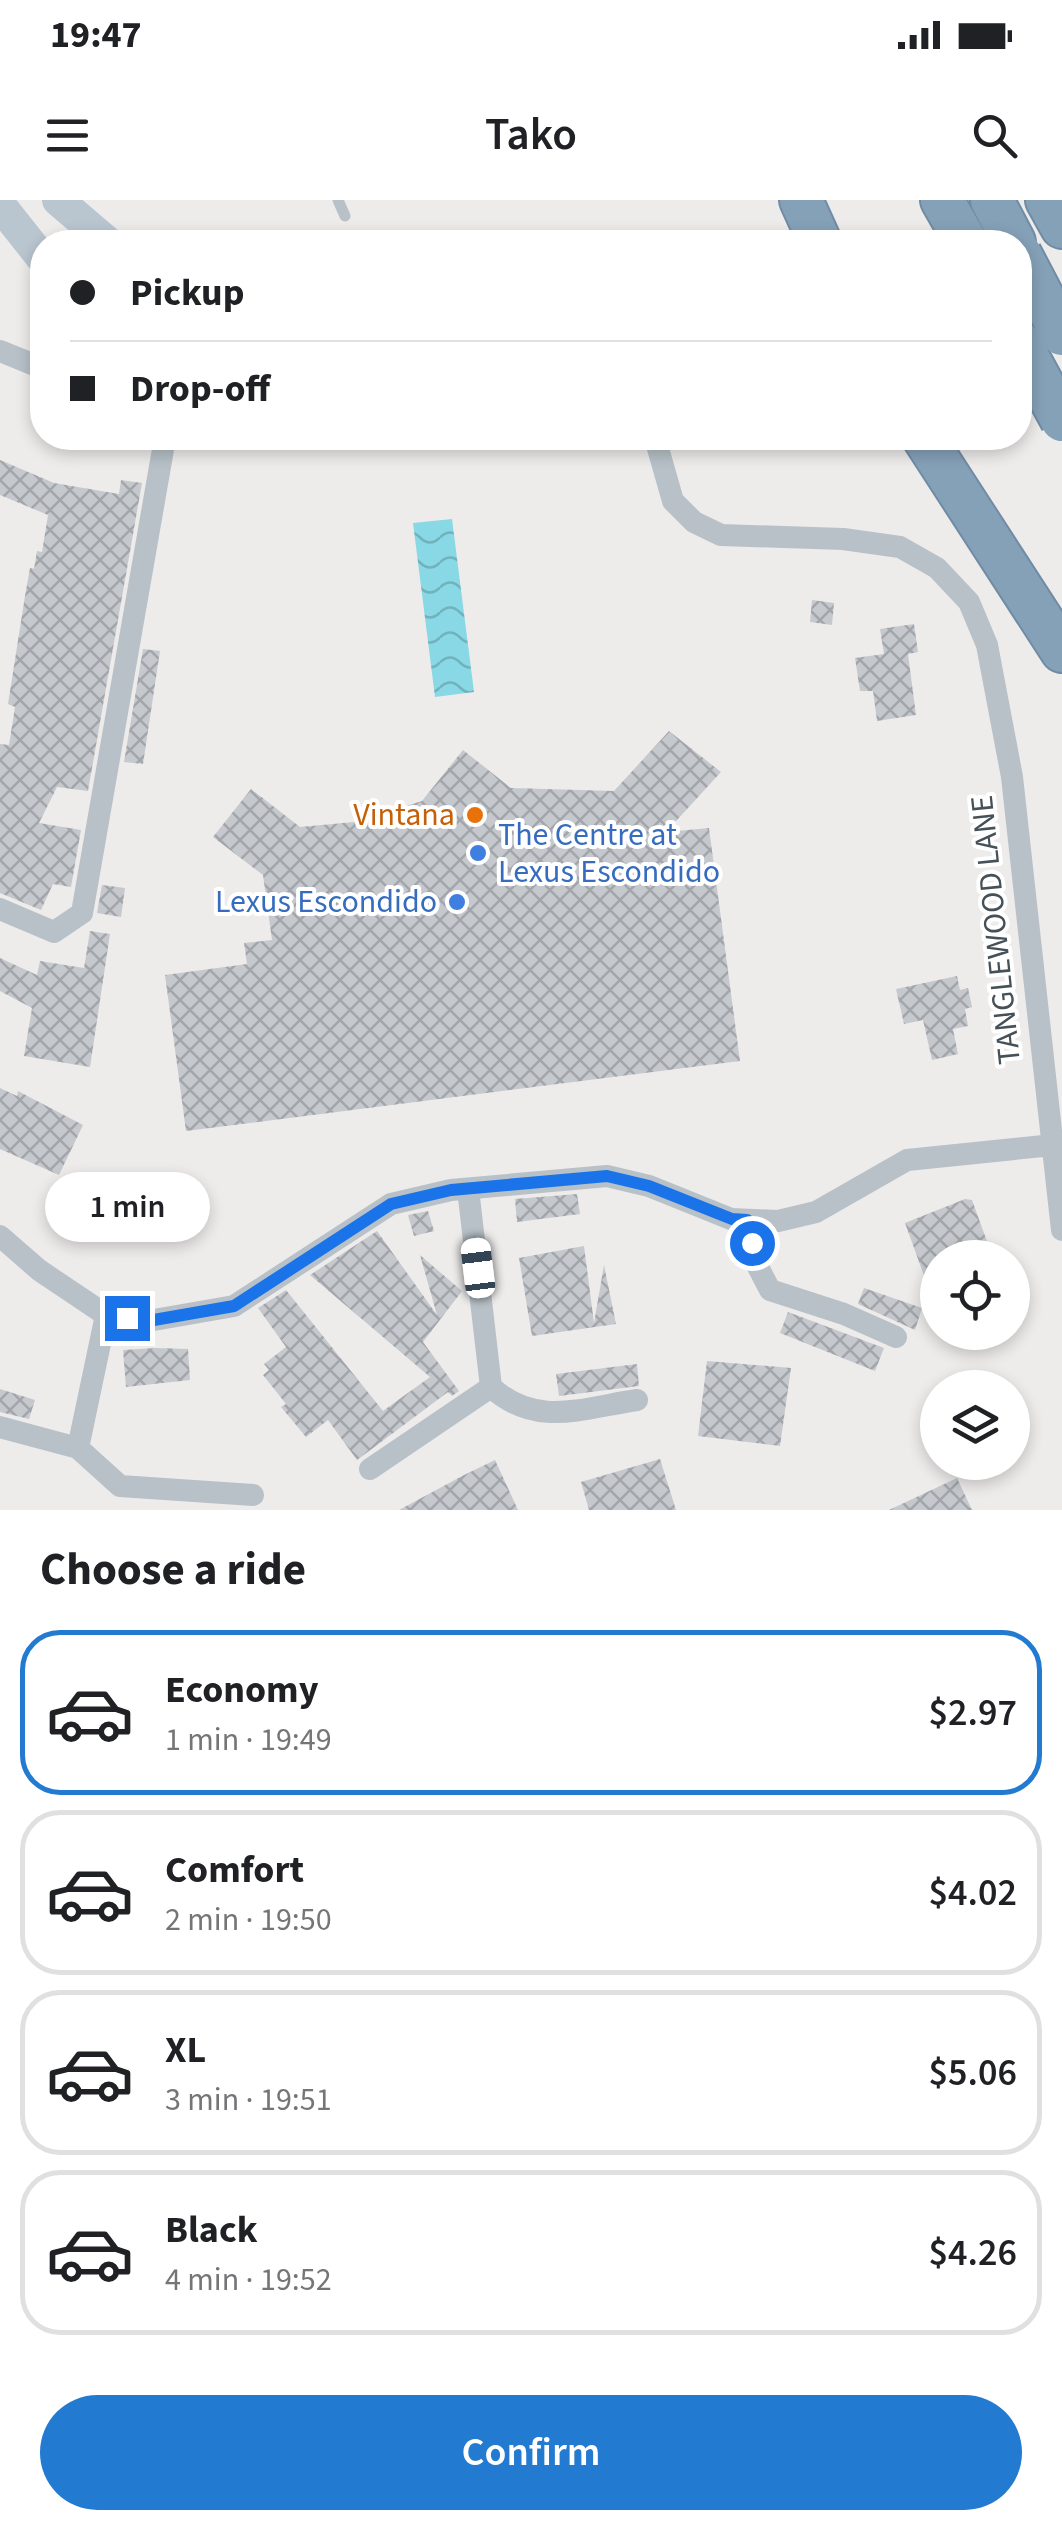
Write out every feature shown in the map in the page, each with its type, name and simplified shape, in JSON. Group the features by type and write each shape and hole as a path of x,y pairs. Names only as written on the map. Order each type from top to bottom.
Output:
{"highway":[{"path":"801,200 815,230"},
{"path":"1032,277 1062,334"},
{"path":"1032,365 1062,420"},
{"path":"932,450 1062,652"}],"main road":[{"path":"30,247 4,223 46,200"},
{"path":"58,200 93,230"},
{"path":"1032,292 1062,288"},
{"path":"1032,368 1062,363"}],"street":[{"path":"0,351 30,363"},
{"path":"0,909 54,932 82,913 163,450"},
{"name":"TANGLEWOOD LANE","path":"658,450 673,502 694,522 722,535 843,539 900,547 937,568 969,602 987,646 1012,777 1056,1118 1053,1145 1062,1230"},
{"path":"0,1236 39,1270 106,1314 148,1321 234,1306 391,1204 468,1188 607,1176 649,1186 732,1219 778,1222 816,1212 907,1160 1053,1145"},
{"path":"468,1188 491,1387 513,1407 549,1414 637,1400"},
{"path":"747,1220 757,1266 770,1290 844,1314 896,1337"},
{"path":"78,1448 106,1314"},
{"path":"370,1469 491,1387"},
{"path":"0,1427 78,1448 120,1486 253,1494"}],"lane":[{"path":"338,200 345,216"}],"water":[{"path":"452,519 474,692 435,697 413,523"}],"building":[{"path":"0,460 54,483 119,494 121,480 142,483 88,791 57,787 39,823 81,830 71,887 53,884 41,910 0,893 0,744 9,745 15,707 8,704 25,596 30,568 34,569 37,551 42,552 48,515 0,495"},
{"path":"812,600 834,603 832,625 810,622"},
{"path":"914,624 918,652 908,654 916,715 877,721 873,691 860,691 855,658 884,654 880,629"},
{"path":"143,649 160,651 143,764 124,762"},
{"path":"669,731 721,772 666,832 709,828 740,1061 186,1131 165,975 247,964 244,943 272,940 263,875 213,837 251,789 300,827 354,822 422,801 463,750 511,788 614,791"},
{"path":"102,885 125,888 121,917 97,913"},
{"path":"90,931 110,934 90,1067 24,1056 32,1008 0,991 0,958 37,975 40,961 84,968"},
{"path":"957,976 960,990 968,988 972,1007 965,1009 968,1026 953,1029 958,1054 932,1060 923,1020 904,1024 896,989"},
{"path":"0,1088 17,1096 18,1091 83,1125 59,1175 0,1149"},
{"path":"577,1194 580,1214 517,1222 515,1199"},
{"path":"965,1199 972,1200 986,1240 920,1240 920,1264 905,1223"},
{"path":"428,1211 434,1231 414,1236 408,1215"},
{"path":"377,1231 437,1315 420,1255 462,1291 423,1342 459,1391 452,1396 448,1392 357,1460 328,1420 306,1437 281,1407 286,1404 263,1375 269,1370 264,1364 286,1347 258,1308 286,1290 383,1411 430,1377 310,1275"},
{"path":"584,1246 594,1323 604,1265 616,1324 532,1336 519,1258"},
{"path":"864,1288 920,1307 920,1314 915,1330 858,1304"},
{"path":"788,1312 884,1348 875,1371 780,1333"},
{"path":"188,1349 190,1380 126,1387 123,1350"},
{"path":"707,1361 791,1368 780,1446 698,1436"},
{"path":"637,1364 639,1386 559,1396 556,1374"},
{"path":"0,1389 35,1400 29,1419 0,1412"},
{"path":"660,1459 676,1510 589,1510 581,1482"},
{"path":"495,1460 518,1510 399,1510 464,1475"},
{"path":"958,1480 972,1510 889,1510"}],"place":[{"name":"Vintana","path":"475,815"},
{"name":"The Centre at Lexus Escondido","path":"478,853"},
{"name":"Lexus Escondido","path":"457,902"}],"route":[{"path":"127,1318 148,1321 234,1306 391,1204 451,1190 607,1176 649,1186 732,1219 747,1220 752,1243"}]}
